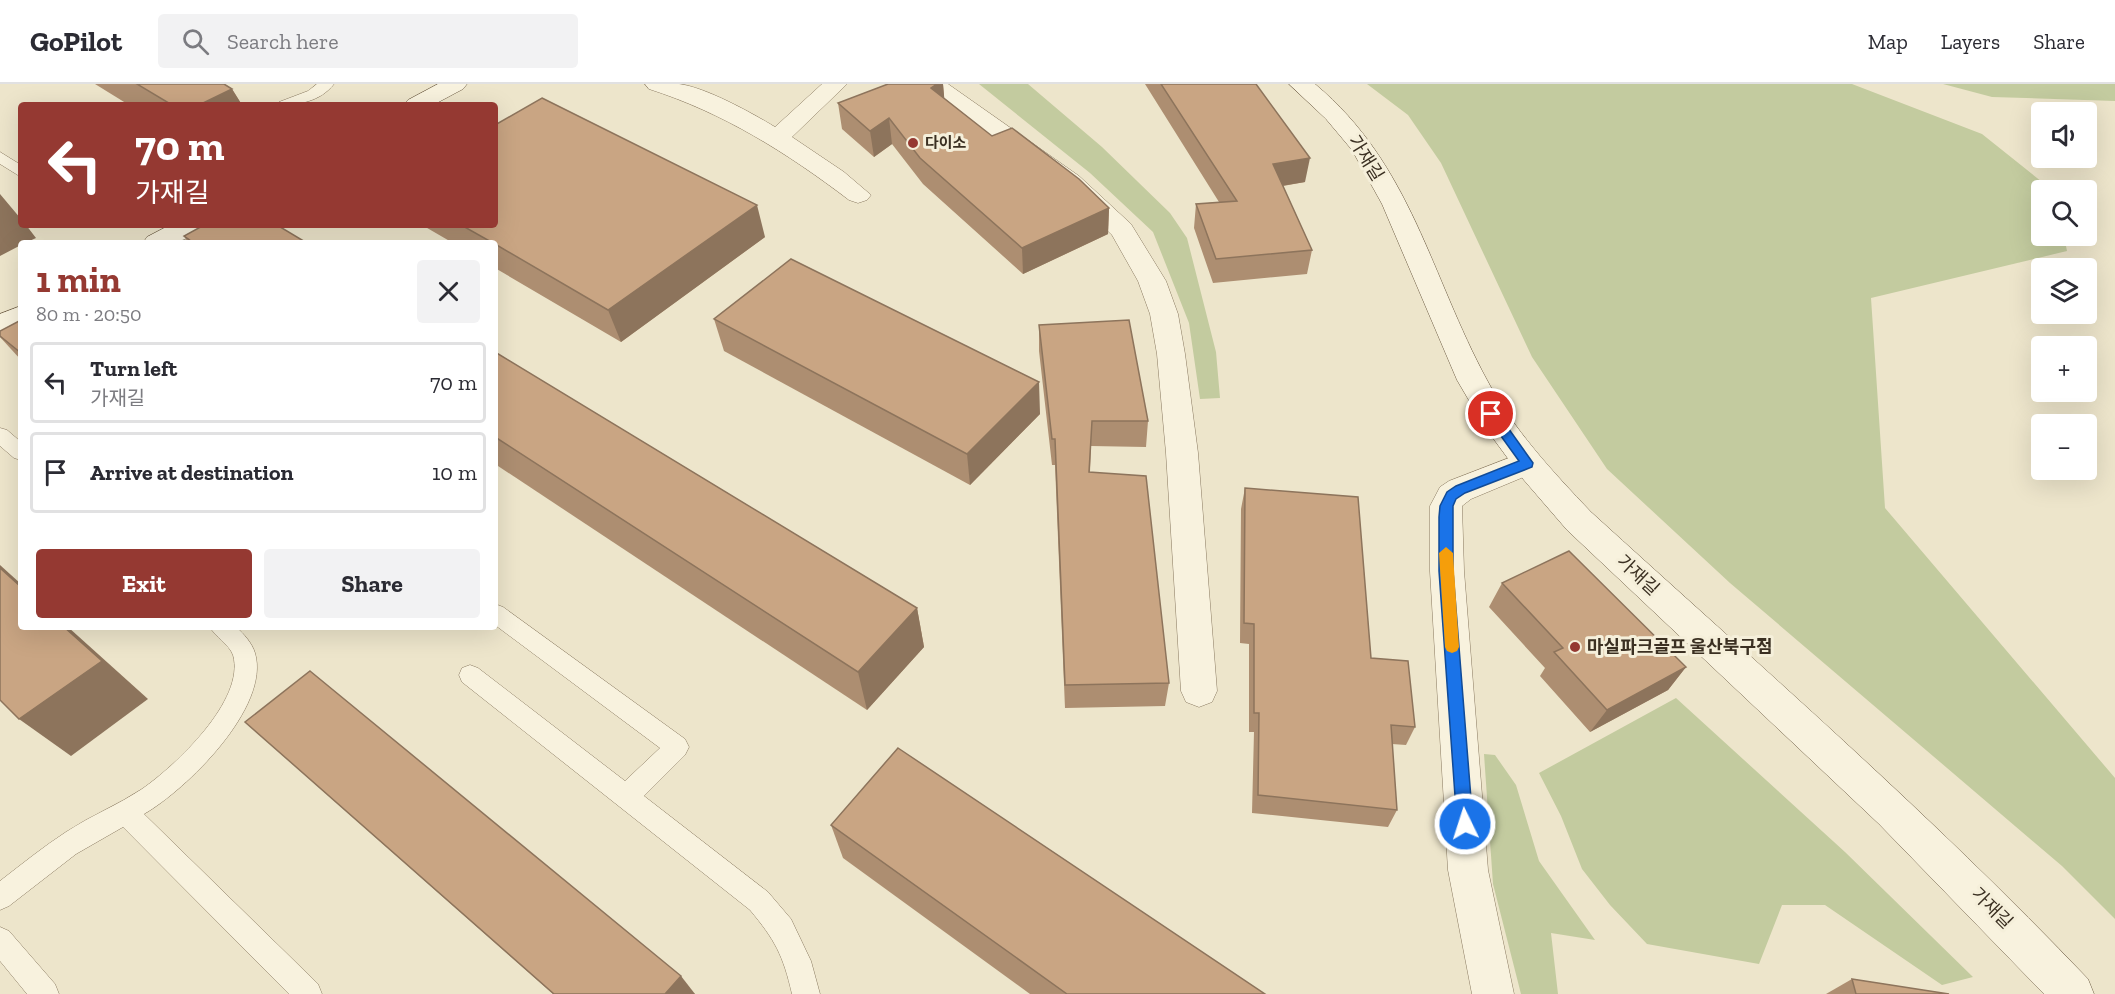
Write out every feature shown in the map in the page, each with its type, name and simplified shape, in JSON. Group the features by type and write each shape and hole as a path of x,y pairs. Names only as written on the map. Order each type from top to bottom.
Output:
{"street":[{"path":"422,102 455,84"},
{"path":"657,84 737,116 778,136 858,195"},
{"path":"778,136 835,84"},
{"path":"933,84 1070,181 1122,230 1152,280 1164,314 1172,365 1182,453 1199,691"},
{"name":"가재길","path":"1301,84 1342,121 1367,154 1402,224 1471,379 1491,414 1527,463 1579,521 1901,819 2000,914 2073,994"},
{"path":"162,240 184,228"},
{"path":"0,326 18,317"},
{"path":"1493,994 1468,870 1446,571 1445,517 1446,506 1452,496 1460,490 1527,463"}],"lane":[{"path":"292,102 313,94 327,84"},
{"path":"0,157 18,170"},
{"path":"0,435 18,450"},
{"path":"498,615 677,747 626,797"},
{"path":"0,897 74,841 157,792 192,764 214,737 233,706 246,673 244,654 224,630"},
{"path":"470,675 759,902 783,928 798,961 806,994"},
{"path":"125,812 308,994"},
{"path":"0,940 45,994"}],"green space":[{"path":"979,84 1028,84 1102,147 1170,213 1187,238 1216,352 1220,398 1200,399 1189,323 1153,232 1090,173"},
{"path":"1367,84 1852,84 1982,134 2040,180 2031,180 2031,246 2066,246 2067,251 1871,298 1885,508 2115,778 2115,919 2062,866 1730,583 1607,469 1532,357 1441,163 1408,115"},
{"path":"1943,84 2115,84 2115,101 1992,97"},
{"path":"1676,698 1845,852 1973,977 1942,985 1825,905 1782,905 1759,964 1647,944 1610,905 1582,869 1561,816 1539,773"},
{"path":"1484,754 1495,755 1516,785 1539,861 1595,940 1551,933 1558,994 1521,994 1493,884"}],"building":[{"path":"137,84 224,84 232,89 205,102 167,102"},
{"path":"888,84 937,84 931,88 992,136 1012,128 1079,179 1109,208 1022,248 920,158 889,118 870,131 838,103"},
{"path":"1161,84 1256,84 1310,158 1273,164 1312,250 1216,259 1196,204 1237,201"},
{"path":"542,98 757,205 608,310 498,246 498,240 488,240 466,228 498,228 498,123"},
{"path":"199,228 282,228 302,240 190,240 184,236"},
{"path":"791,259 1039,382 967,454 714,319"},
{"path":"1129,320 1148,421 1092,421 1089,472 1146,476 1169,683 1065,685 1055,439 1052,439 1039,325"},
{"path":"18,322 18,351 0,336 0,331"},
{"path":"498,354 917,608 858,672 498,439"},
{"path":"1245,488 1358,497 1371,658 1408,661 1415,727 1391,725 1397,810 1258,795 1259,713 1254,713 1254,624 1244,623"},
{"path":"1569,551 1686,667 1607,710 1554,652 1563,648 1502,583"},
{"path":"0,568 18,584 18,630 67,630 102,661 19,719 0,700"},
{"path":"310,671 681,976 665,994 554,994 245,722"},
{"path":"898,748 1265,994 1067,994 831,825"},
{"path":"1852,979 1949,994 1856,994"}],"slow traffic":[{"path":"1446,553 1452,647"}],"place":[{"name":"다이소","path":"913,143"},
{"name":"마실파크골프 울산북구점","path":"1575,647"}],"route":[{"path":"1465,824 1446,571 1445,517 1446,506 1452,496 1460,490 1527,463 1491,414"}]}
